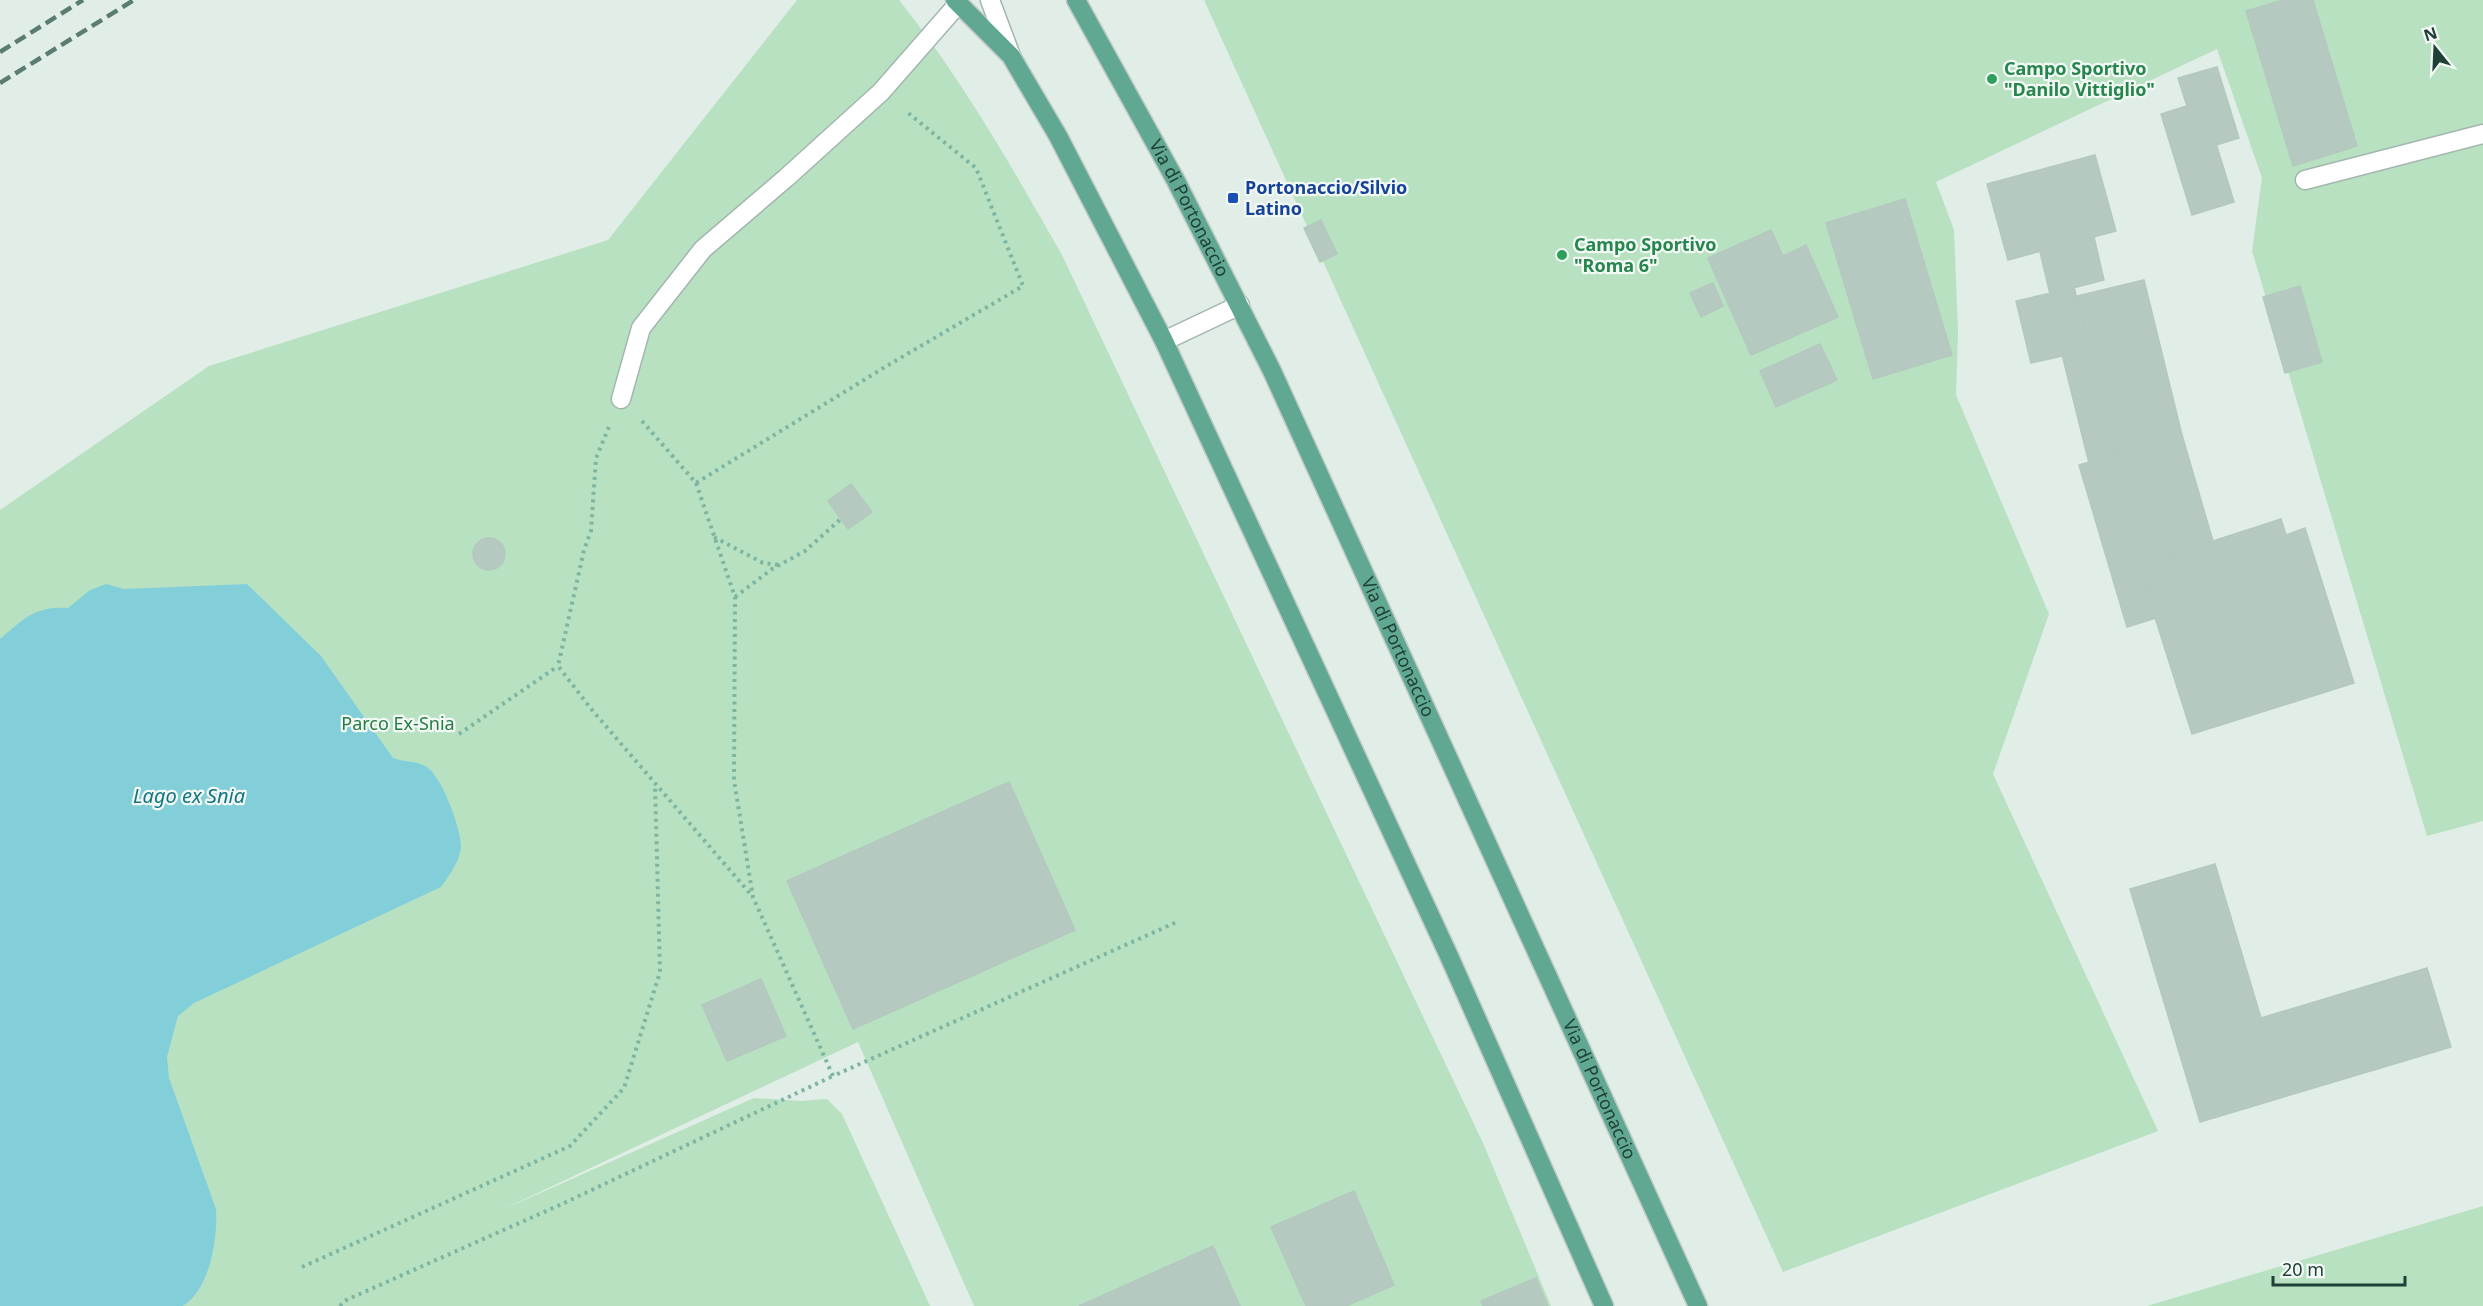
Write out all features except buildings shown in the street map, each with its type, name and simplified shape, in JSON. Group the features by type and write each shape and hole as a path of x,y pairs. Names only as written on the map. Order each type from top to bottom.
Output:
{"main road":[{"name":"Via di Portonaccio","path":"1076,0 1132,99 1240,305 1698,1306"},
{"path":"956,2 1011,56 1058,136 1164,341 1449,956 1604,1306"}],"street":[{"path":"990,0 1011,56"},
{"path":"621,399 641,328 703,249 881,92 956,2"},
{"path":"2305,180 2483,134"},
{"path":"1164,341 1240,305"}],"path":[{"path":"696,483 885,367 1023,286 976,168 881,92"},
{"path":"459,734 558,666 584,550 591,531 596,458 621,399 696,483 735,597 734,780 753,897 833,1076"},
{"path":"735,597 772,569 805,551 841,519"},
{"path":"714,537 763,563 781,566"},
{"path":"558,666 592,710 753,897"},
{"path":"302,1267 570,1146 624,1088 660,972 655,783"},
{"path":"340,1306 344,1301 562,1204 833,1076 1179,921"}],"green space":[{"name":"Parco Ex-Snia","path":"797,0 899,0 965,92 1024,189 1062,255 1483,1143 1551,1306 974,1306 858,1042 495,1213 754,1098 801,1101 827,1099 842,1114 930,1306 0,1306 0,510 209,366 608,240"},
{"path":"1204,0 2483,0 2483,821 2427,836 2252,251 2262,178 2217,49 1936,182 1954,230 1958,332 1956,395 2049,614 1993,774 2158,1131 1783,1272"},
{"path":"2483,1206 2483,1306 2147,1306"}],"water":[{"name":"Lago ex Snia","path":"106,584 124,589 247,584 321,656 393,758 421,764 431,771 443,790 454,815 461,845 454,868 441,887 194,1003 178,1016 167,1057 169,1078 216,1209 214,1248 206,1275 192,1298 183,1306 0,1306 0,639 30,615 46,609 68,608 90,590"}],"railway":[{"path":"0,52 83,0"},
{"path":"0,83 134,0"}],"place":[{"name":"Campo Sportivo \"Danilo Vittiglio\"","path":"1992,79"},
{"name":"Portonaccio/Silvio Latino","path":"1233,198"},
{"name":"Campo Sportivo \"Roma 6\"","path":"1562,255"}]}
